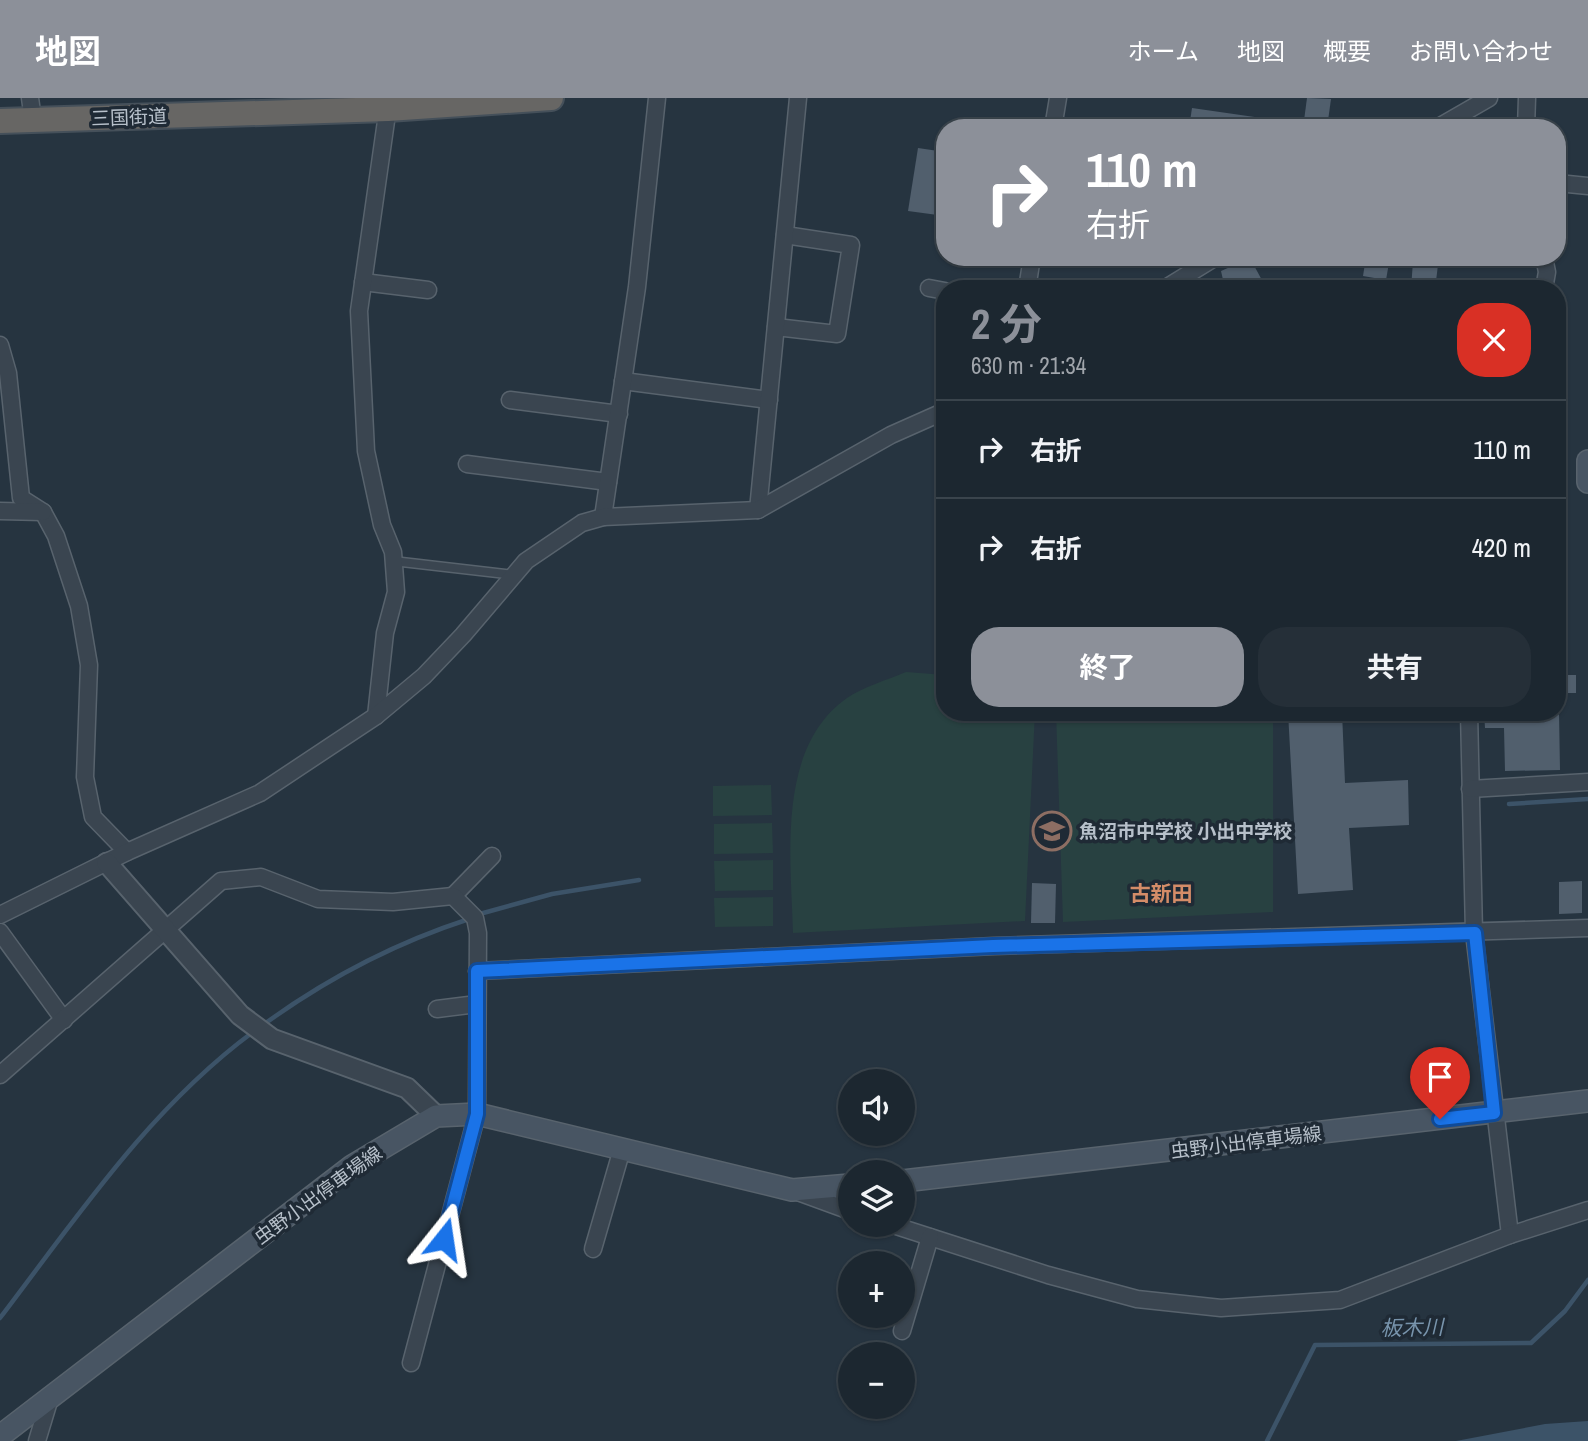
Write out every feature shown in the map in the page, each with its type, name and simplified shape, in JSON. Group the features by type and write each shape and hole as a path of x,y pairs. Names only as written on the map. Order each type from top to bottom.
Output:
{"highway":[{"name":"三国街道","path":"0,121 32,109 389,104 551,98"}],"main road":[{"path":"1588,461 1588,482"},
{"name":"虫野小出停車場線","path":"915,1180 1588,1101"},
{"name":"虫野小出停車場線","path":"0,1436 352,1166 436,1116 477,1114 792,1190 838,1186"}],"street":[{"path":"603,517 637,287 657,98"},
{"path":"758,510 798,98"},
{"path":"1054,119 1058,98"},
{"path":"1453,119 1489,98"},
{"path":"1526,119 1527,98"},
{"path":"376,716 385,634 396,592 393,561 382,525 366,451 359,311 389,104"},
{"path":"1566,184 1588,186"},
{"path":"776,327 837,334 851,245 785,235"},
{"path":"1179,280 1201,266"},
{"path":"363,282 428,290"},
{"path":"0,345 8,373 21,498 43,512 56,536 79,606 89,665 85,777 93,817 127,852"},
{"path":"623,381 769,400"},
{"path":"510,400 619,414"},
{"path":"0,915 127,852 260,793 376,716 424,676 526,561 556,538 582,523 603,517 758,510 891,435 936,415"},
{"path":"467,464 608,482"},
{"path":"0,511 43,512"},
{"path":"1469,721 1475,933 1510,1235"},
{"path":"1471,789 1588,782"},
{"path":"0,1075 221,881 261,877 318,899 393,902 453,896 492,856"},
{"path":"107,863 249,1022 267,1035 407,1088 436,1116"},
{"path":"411,1363 477,1114 477,971 471,914 453,896"},
{"path":"477,971 993,946 1588,928"},
{"path":"0,932 64,1020"},
{"path":"437,1009 477,1004"},
{"path":"593,1249 622,1149"},
{"path":"792,1190 838,1207"},
{"path":"915,1232 1048,1275 1137,1299 1221,1308 1340,1300 1510,1235 1588,1210"},
{"path":"902,1331 930,1237"},
{"path":"37,1441 50,1398"}],"lane":[{"path":"393,561 514,575"}],"green space":[{"path":"906,672 936,674 936,721 1035,721 1025,921 793,933 790,839 798,775 808,745 824,719 847,698"},
{"path":"1056,721 1273,721 1273,912 1063,922"},
{"path":"771,785 772,815 713,816 713,786"},
{"path":"772,823 773,853 714,854 714,824"},
{"path":"773,860 773,890 715,891 714,861"},
{"path":"773,897 773,926 715,927 714,898"}],"water":[{"path":"1588,1421 1588,1441 1456,1441 1545,1424"}],"building":[{"path":"1307,98 1331,99 1328,119 1304,119"},
{"path":"1192,108 1268,119 1190,119"},
{"path":"918,148 936,151 936,215 908,211"},
{"path":"1232,266 1254,266 1262,280 1223,280 1221,271"},
{"path":"1365,266 1388,266 1386,280 1363,276"},
{"path":"1413,266 1438,266 1436,280 1412,280"},
{"path":"1566,675 1576,675 1576,693 1566,693"},
{"path":"1288,721 1342,721 1345,783 1408,780 1409,825 1349,828 1353,890 1298,894"},
{"path":"1485,721 1559,721 1560,770 1505,771 1504,728 1485,728"},
{"path":"1582,881 1582,913 1559,914 1559,882"},
{"path":"1032,883 1056,884 1055,923 1031,923"}],"waterway":[{"path":"1509,804 1588,799"},
{"path":"476,915 552,894 639,880"},
{"path":"263,1025 311,992 362,964 414,939 469,919"},
{"path":"0,1318 87,1203 148,1129 216,1062 253,1032"},
{"name":"板木川","path":"1267,1441 1315,1345 1531,1343 1565,1311 1588,1280"}],"place":[{"name":"魚沼市中学校 小出中学校","path":"1052,831"}],"district":[{"name":"古新田","path":"1161,894"}],"route":[{"path":"444,1239 477,1114 477,971 993,946 1475,933 1494,1113 1440,1119"}]}
